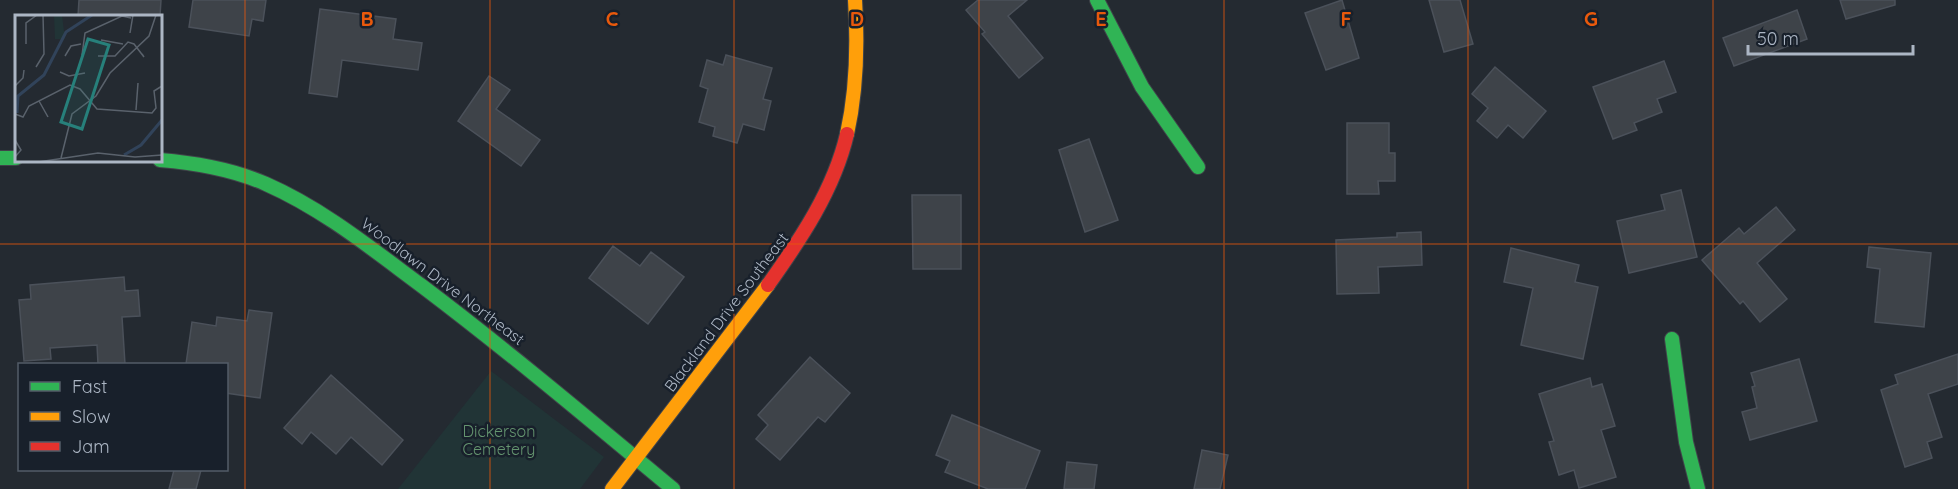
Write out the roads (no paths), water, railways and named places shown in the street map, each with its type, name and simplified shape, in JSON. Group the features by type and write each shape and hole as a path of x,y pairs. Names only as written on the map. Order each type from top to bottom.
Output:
{"street":[{"name":"Blackland Drive Southeast","path":"612,489 772,282 830,188 851,123 858,77 859,32 855,0"},
{"path":"1097,0 1142,87 1198,167"},
{"name":"Woodlawn Drive Northeast","path":"162,160 190,162 240,174 291,196 335,222 495,340 673,489"},
{"path":"1672,339 1686,442 1698,489"}],"park label":[{"name":"Dickerson Cemetery","path":"499,440"}]}
